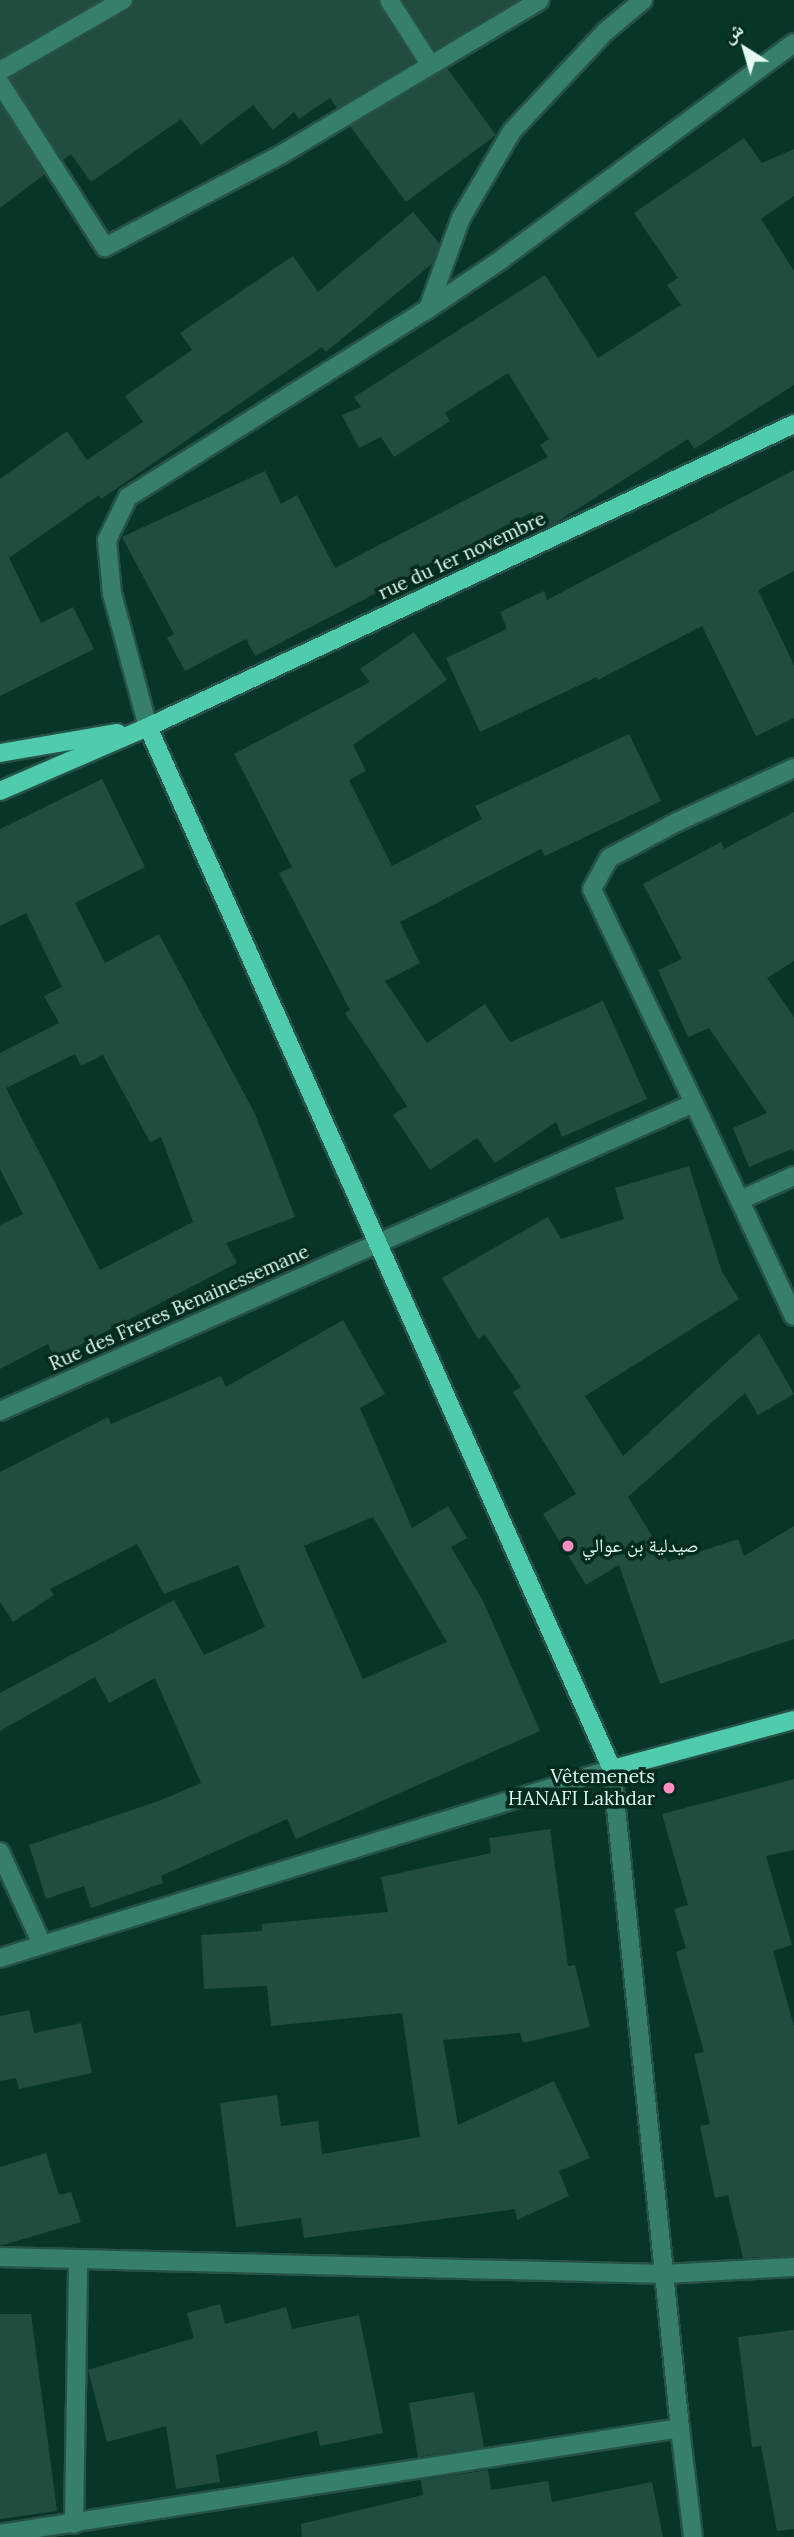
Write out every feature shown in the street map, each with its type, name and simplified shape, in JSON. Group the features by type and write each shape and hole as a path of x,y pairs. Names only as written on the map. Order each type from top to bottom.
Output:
{"main road":[{"name":"rue du 1er novembre","path":"148,727 794,424"},
{"path":"0,753 148,727"},
{"path":"0,791 148,727"},
{"path":"148,727 612,1769 794,1720"}],"street":[{"path":"0,71 124,0"},
{"path":"389,0 430,64"},
{"path":"0,83 105,247 282,154 540,0"},
{"path":"428,309 461,218 512,131 605,32 643,0"},
{"path":"148,727 112,594 107,540 128,497 428,309 502,259 794,43"},
{"path":"794,768 677,822 609,858 592,889 794,1316"},
{"name":"Rue des Freres Benainessemane","path":"0,1411 694,1103"},
{"path":"740,1200 794,1177"},
{"path":"0,1958 612,1769 693,2537"},
{"path":"0,1852 42,1944"},
{"path":"0,2258 664,2274 794,2267"},
{"path":"74,2525 78,2259"},
{"path":"0,2534 74,2525 680,2428"}],"building":[{"path":"0,0 100,0 0,58"},
{"path":"134,0 378,0 415,61 337,108 330,98 299,119 294,112 273,130 253,105 201,145 181,119 91,182 71,154 63,160 10,78 129,10"},
{"path":"403,0 518,0 434,50"},
{"path":"447,68 496,135 406,202 350,126"},
{"path":"0,104 45,174 0,208"},
{"path":"744,138 762,163 794,149 794,196 761,219 794,271 794,385 694,449 688,439 543,529 532,512 255,656 246,639 185,671 167,638 174,634 122,537 265,471 281,504 297,495 335,568 548,457 540,445 549,439 508,373 445,413 450,421 394,457 381,437 359,448 342,415 361,407 354,397 545,275 598,358 681,305 667,285 678,278 634,213"},
{"path":"413,212 440,244 433,263 326,352 322,347 101,499 99,495 9,558 41,623 73,607 94,649 0,696 0,479 67,431 87,460 143,422 125,396 192,350 180,333 293,256 318,292"},
{"path":"794,470 794,571 758,590 794,665 794,718 756,736 702,626 598,680 597,677 480,732 446,658 507,629 500,612 544,591 547,600"},
{"path":"414,632 447,680 353,745 366,771 349,780 392,866 482,819 475,806 629,734 661,801 545,856 541,849 400,922 420,963 385,981 427,1043 485,1004 510,1042 603,1001 647,1099 562,1137 556,1122 495,1163 477,1138 430,1170 393,1115 407,1106 345,1013 350,1010 279,873 292,867 234,754 370,682 360,669"},
{"path":"102,779 145,867 75,903 105,963 159,934 255,1114 295,1217 226,1243 237,1263 55,1358 48,1344 0,1369 0,1225 23,1214 0,1169 0,1053 59,1023 44,996 62,987 26,913 0,926 0,829","holes":["75,1054 81,1066 103,1055 150,1142 161,1137 193,1222 100,1270 6,1088"]},
{"path":"794,812 794,961 767,978 794,1017 794,1152 792,1149 749,1167 733,1128 767,1113 709,1028 688,1037 658,970 682,959 643,884 721,842 724,849"},
{"path":"689,1166 722,1272 739,1299 585,1396 623,1456 759,1333 794,1394 758,1415 745,1393 628,1497 668,1562 738,1539 744,1556 794,1526 794,1639 660,1684 619,1565 586,1585 543,1514 576,1494 513,1392 521,1387 485,1335 478,1339 442,1278 548,1217 561,1239 624,1219 615,1188"},
{"path":"343,1320 385,1394 360,1408 412,1528 448,1506 467,1538 451,1547 483,1601 540,1731 296,1839 287,1819 161,1876 163,1883 91,1908 84,1886 46,1899 29,1845 161,1800 201,1783 155,1678 109,1703 95,1677 0,1731 0,1693 174,1600 204,1655 265,1627 238,1565 164,1594 137,1544 50,1589 54,1595 13,1622 0,1602 0,1472 108,1417 111,1424 221,1376 226,1387","holes":["373,1517 447,1642 363,1679 304,1546"]},
{"path":"794,1779 794,1850 766,1856 792,1945 773,1951 794,2026 794,2256 743,2258 728,2195 715,2198 700,2126 710,2124 694,2054 704,2052 676,1952 686,1948 674,1909 688,1905 662,1814"},
{"path":"550,1829 568,1966 575,1965 590,2027 523,2043 520,2033 443,2040 458,2125 554,2081 590,2158 559,2171 569,2196 517,2220 515,2209 304,2238 301,2218 236,2227 220,2103 277,2095 281,2126 318,2121 322,2154 420,2137 402,2013 271,2026 267,1986 204,1989 201,1935 262,1931 262,1924 388,1912 381,1877 491,1853 489,1838"},
{"path":"29,2010 34,2033 81,2023 92,2073 19,2089 16,2078 0,2081 0,2016"},
{"path":"46,2153 59,2195 71,2192 81,2222 0,2246 0,2167"},
{"path":"220,2304 225,2324 286,2307 292,2329 359,2315 383,2433 320,2446 317,2431 216,2455 220,2482 176,2489 166,2426 107,2442 88,2370 194,2338 187,2313"},
{"path":"0,2314 31,2314 57,2511 0,2519"},
{"path":"794,2330 794,2529 777,2531 761,2446 752,2447 738,2337"},
{"path":"474,2392 484,2447 418,2457 409,2403"},
{"path":"488,2470 491,2490 548,2481 552,2502 652,2482 663,2537 302,2537 301,2524 423,2495 421,2480"}],"place":[{"name":"صيدلية بن عوالي","path":"568,1546"},
{"name":"Vêtemenets HANAFI Lakhdar","path":"669,1788"}]}
